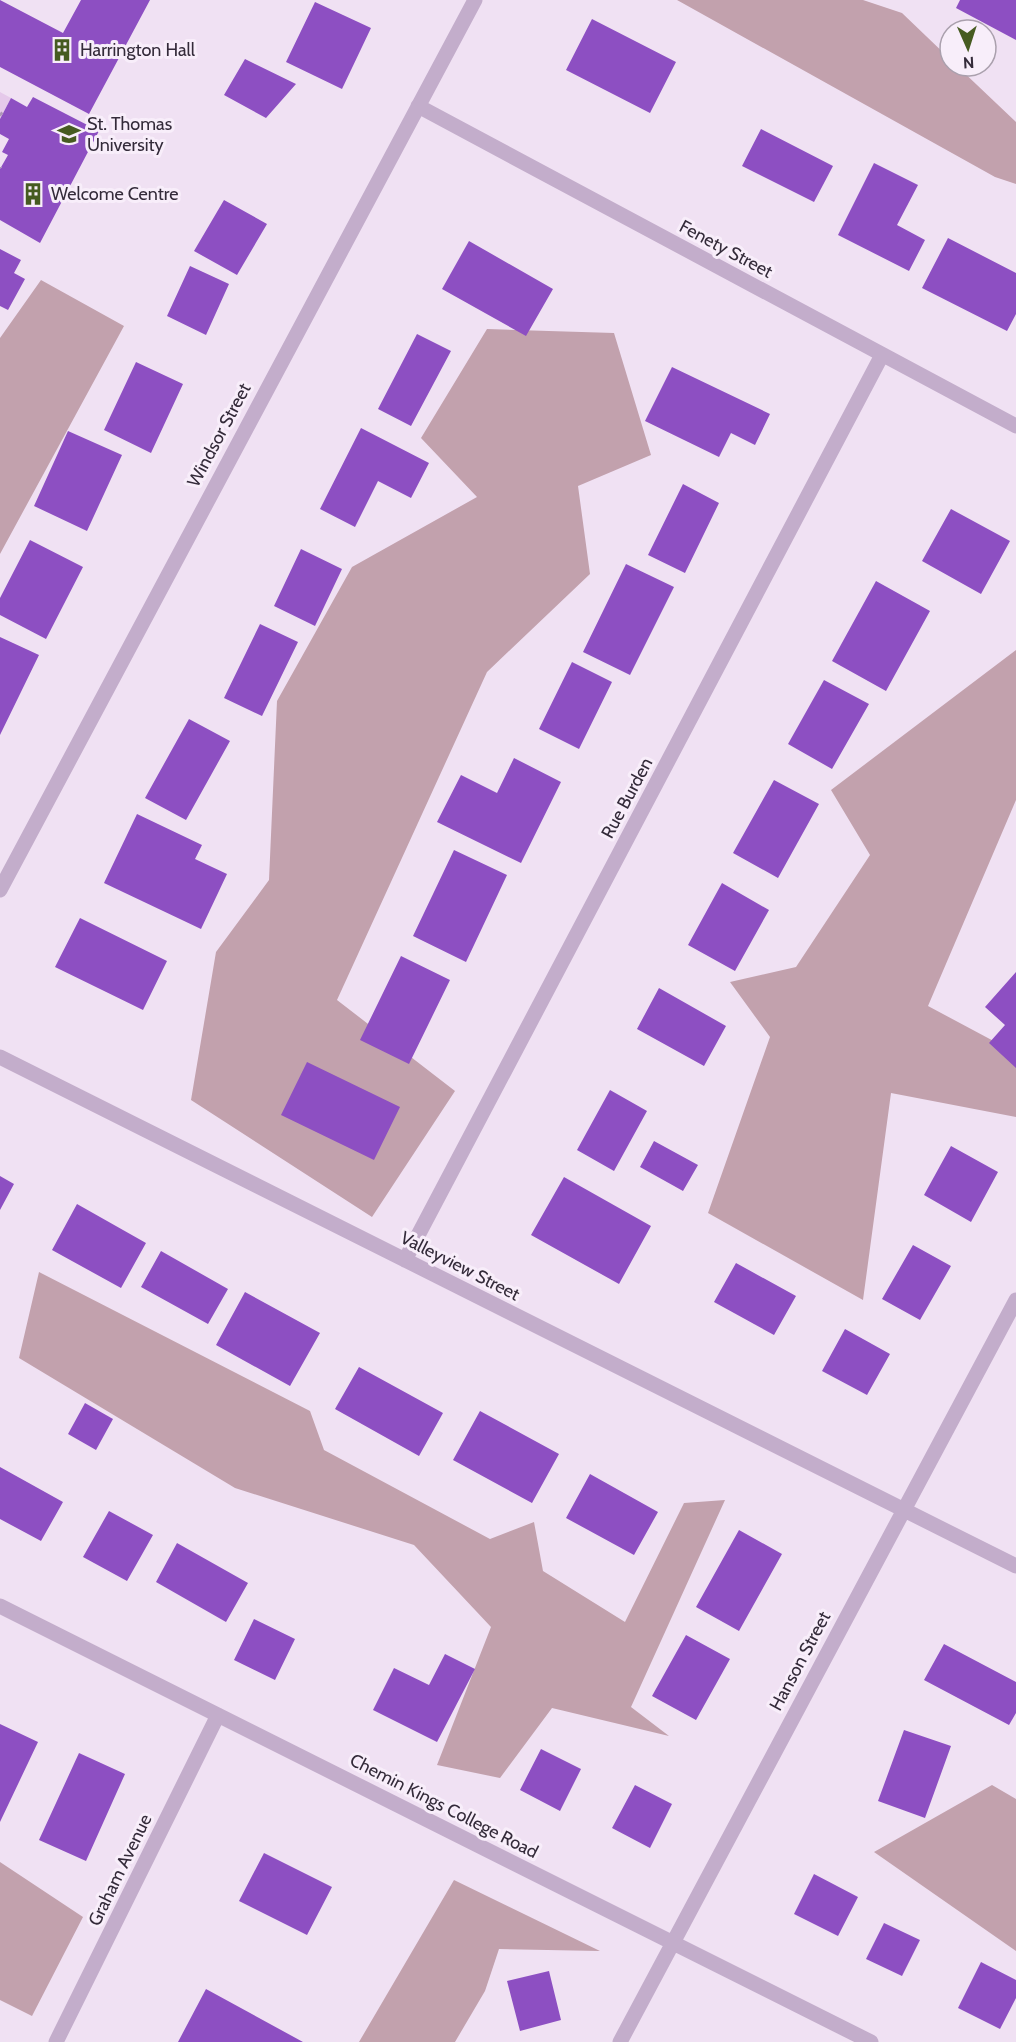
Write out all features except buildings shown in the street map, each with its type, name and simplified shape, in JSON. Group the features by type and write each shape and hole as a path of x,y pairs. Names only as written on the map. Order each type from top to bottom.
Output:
{"street":[{"name":"Windsor Street","path":"0,890 476,0"},
{"name":"Fenety Street","path":"418,106 1016,426"},
{"name":"Rue Burden","path":"405,1260 882,355"},
{"name":"Valleyview Street","path":"0,1057 1016,1566"},
{"name":"Hanson Street","path":"620,2042 1016,1300"},
{"name":"Chemin Kings College Road","path":"0,1606 871,2042"},
{"name":"Graham Avenue","path":"56,2042 218,1715"}],"shaded area":[{"path":"677,0 863,0 902,13 938,48 938,78 970,78 1016,122 1016,184 995,177"},
{"path":"0,92 11,98 0,119"},
{"path":"41,280 124,326 0,554 0,338"},
{"path":"487,329 614,333 651,455 578,486 590,574 487,672 337,1000 455,1091 372,1217 191,1100 216,952 269,880 277,701 352,567 477,497 421,438"},
{"path":"1016,650 1016,800 928,1006 1016,1053 1016,1117 891,1093 863,1300 708,1213 770,1037 730,982 796,967 870,855 831,790"},
{"path":"39,1272 310,1411 324,1450 490,1539 534,1522 543,1571 625,1622 684,1503 725,1500 631,1707 669,1736 552,1708 500,1778 437,1765 491,1627 414,1545 235,1488 19,1358"},
{"path":"992,1785 1016,1799 1016,1951 874,1852"},
{"path":"0,1862 83,1917 32,2016 0,2000"},
{"path":"454,1880 600,1951 499,1949 485,1991 455,2042 359,2042"}],"place":[{"name":"Harrington Hall","path":"62,50"},
{"name":"St. Thomas University","path":"69,134"},
{"name":"Welcome Centre","path":"33,194"}]}
